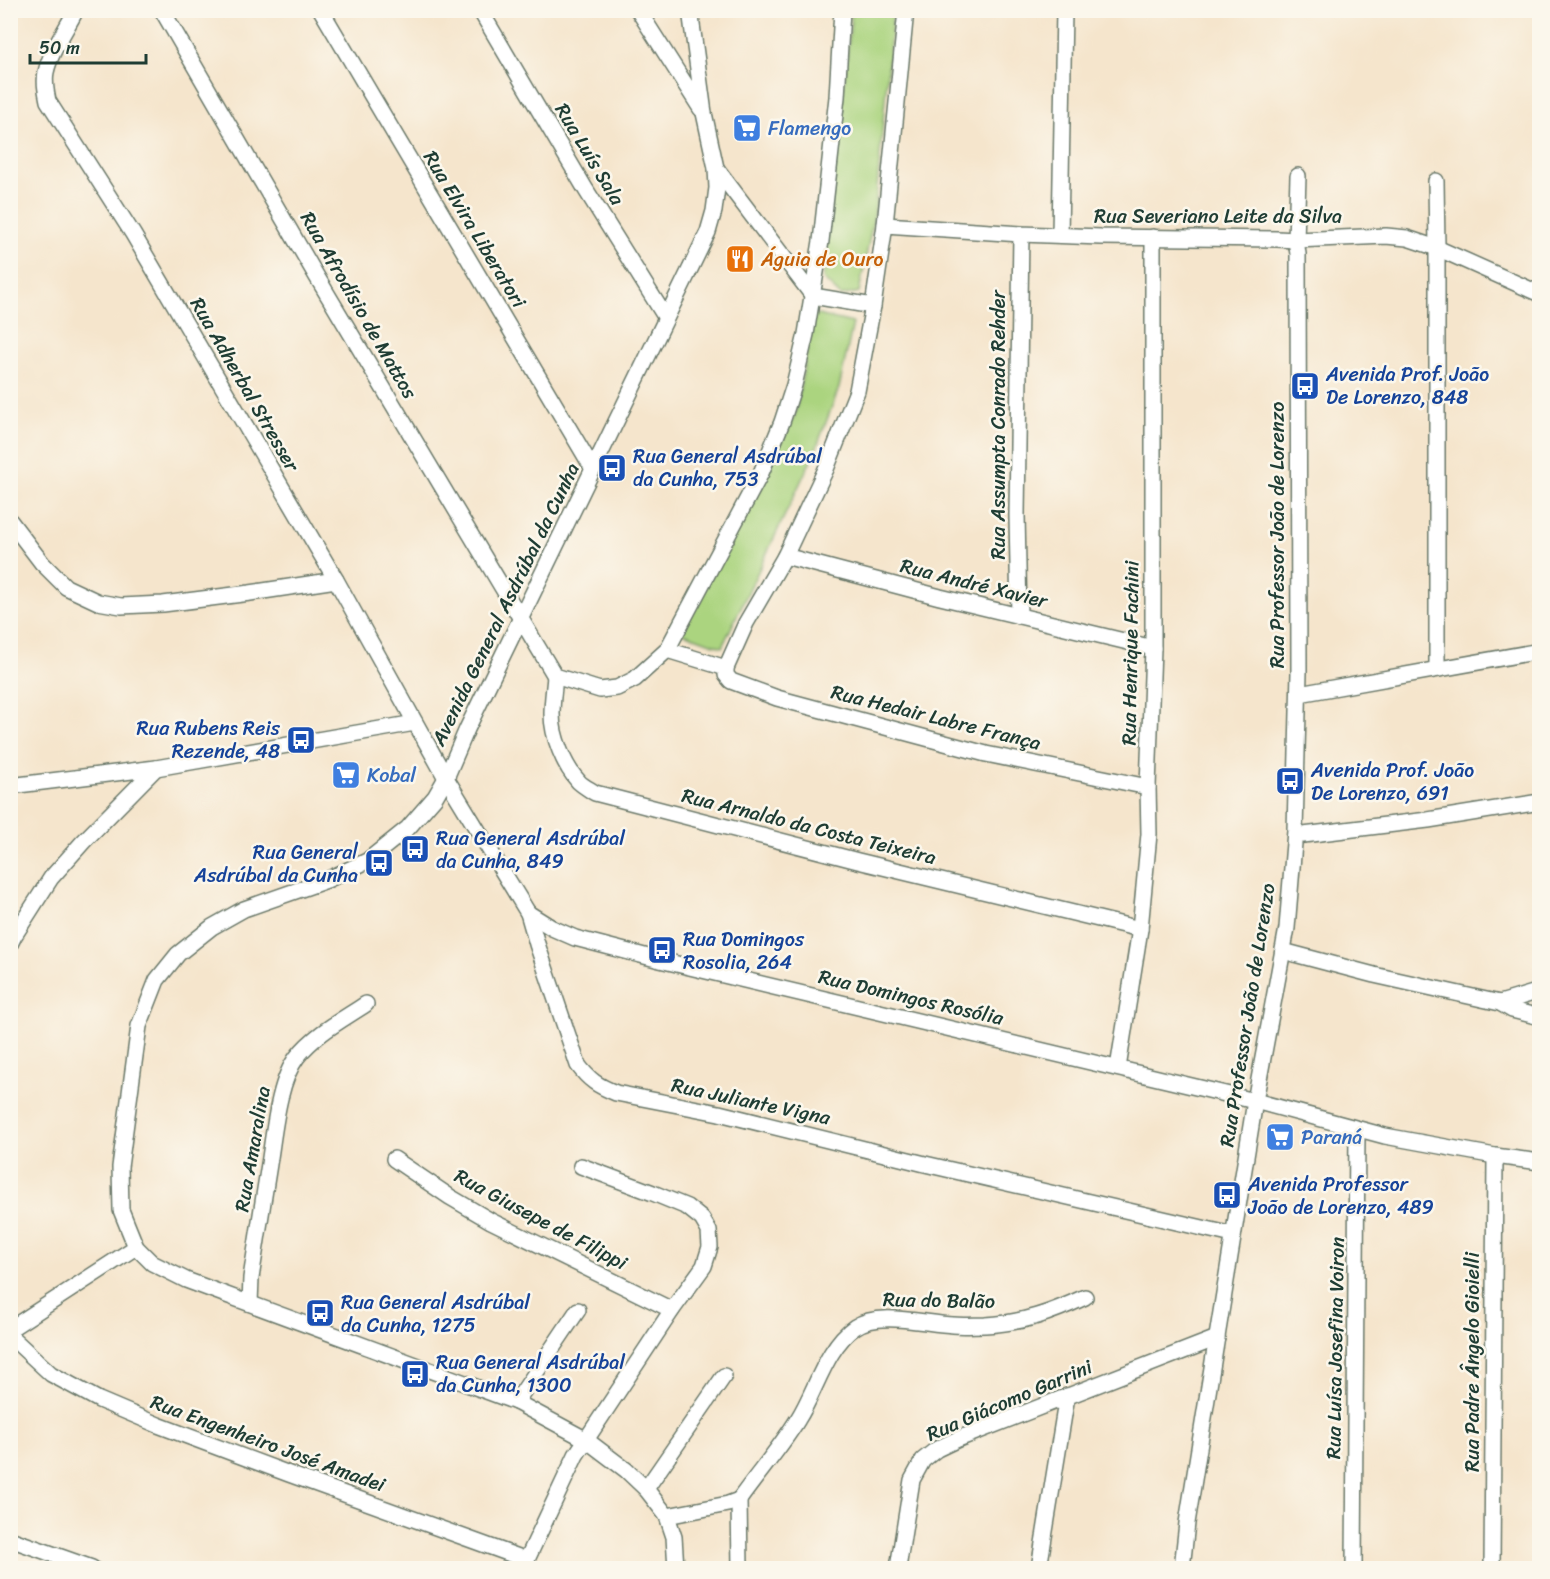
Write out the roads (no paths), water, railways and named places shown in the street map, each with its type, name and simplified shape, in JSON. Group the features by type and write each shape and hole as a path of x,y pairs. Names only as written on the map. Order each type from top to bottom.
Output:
{"street":[{"name":"Rua Adherbal Stresser","path":"76,10 46,73 45,88 48,101 133,234 336,580 446,778"},
{"name":"Rua Afrodísio de Mattos","path":"162,10 317,277 555,676"},
{"name":"Rua Elvira Liberatori","path":"321,10 593,469"},
{"name":"Rua Luís Sala","path":"480,10 586,190 666,318"},
{"path":"638,10 704,113"},
{"name":"Avenida General Asdrúbal da Cunha","path":"676,1569 674,1538 667,1516 626,1470 585,1439 516,1402 186,1280 152,1263 136,1247 121,1210 120,1167 139,1026 157,980 178,954 212,927 244,909 327,880 367,861 408,828 435,797 446,778 708,232 717,188 716,168 704,113 690,10"},
{"path":"555,676 600,690 617,688 635,679 667,650 761,473 794,385 813,296 837,97 842,10"},
{"path":"667,650 726,668 746,623 785,556 826,469 857,391 885,225 906,10"},
{"path":"1060,235 1064,10"},
{"path":"716,168 813,296 873,306"},
{"name":"Rua Professor João de Lorenzo","path":"1182,1569 1187,1523 1233,1235 1287,928 1295,836 1299,694 1298,254 1296,240 1299,176"},
{"path":"1436,181 1437,669"},
{"name":"Rua Severiano Leite da Silva","path":"885,225 1060,235 1296,240 1386,236 1407,238 1437,248 1539,294"},
{"name":"Rua Assumpta Conrado Rehder","path":"1019,616 1017,516 1021,234"},
{"name":"Rua Henrique Fachini","path":"1118,1068 1140,929 1149,834 1148,787 1153,648 1153,237"},
{"path":"10,521 42,563 66,587 98,602 121,606 163,604 336,580"},
{"name":"Rua André Xavier","path":"785,556 940,597 1153,648"},
{"path":"1299,694 1539,651"},
{"name":"Rua Hedair Labre França","path":"726,668 726,675 731,681 777,698 986,754 1148,787"},
{"name":"Rua Arnaldo da Costa Teixeira","path":"555,676 552,712 558,747 573,775 581,784 594,792 858,861 1140,929"},
{"path":"10,786 156,768 415,723"},
{"path":"10,944 51,878 156,768"},
{"name":"Rua Juliante Vigna","path":"446,778 528,913 578,1065 586,1076 600,1087 625,1096 719,1113 925,1164 1233,1235"},
{"path":"1295,836 1428,820 1539,802"},
{"name":"Rua Domingos Rosólia","path":"528,913 552,928 597,945 1255,1101 1385,1136 1539,1162"},
{"path":"1282,951 1374,975 1500,1003 1512,1010 1539,1017"},
{"path":"1500,1003 1539,991"},
{"name":"Rua Amaralina","path":"250,1303 251,1278 276,1118 286,1079 295,1059 307,1046 325,1030 366,1004"},
{"name":"Rua Luísa Josefina Voiron","path":"1354,1569 1358,1129"},
{"name":"Rua Padre Ângelo Gioielli","path":"1492,1569 1496,1156"},
{"name":"Rua Giusepe de Filippi","path":"394,1159 450,1197 491,1221 672,1310"},
{"path":"525,1564 585,1439 704,1266 711,1247 709,1231 702,1219 687,1208 581,1166"},
{"path":"10,1329 136,1247"},
{"name":"Rua do Balão","path":"739,1500 798,1420 840,1340 856,1326 873,1319 987,1325 1026,1320 1054,1312 1085,1297"},
{"path":"516,1402 578,1310"},
{"name":"Rua Engenheiro José Amadei","path":"10,1336 51,1374 99,1400 158,1425 525,1564"},
{"name":"Rua Giácomo Garrini","path":"898,1569 912,1480 923,1460 937,1449 1217,1338"},
{"path":"646,1490 724,1376"},
{"path":"1039,1569 1067,1396"},
{"path":"667,1516 739,1500 740,1569"},
{"path":"10,1539 92,1569"}],"place":[{"name":"Flamengo","path":"747,128"},
{"name":"Águia de Ouro","path":"740,259"},
{"name":"Avenida Prof. João De Lorenzo, 848","path":"1305,386"},
{"name":"Rua General Asdrúbal da Cunha, 753","path":"612,468"},
{"name":"Rua Rubens Reis Rezende, 48","path":"301,740"},
{"name":"Kobal","path":"346,775"},
{"name":"Avenida Prof. João De Lorenzo, 691","path":"1290,781"},
{"name":"Rua General Asdrúbal da Cunha, 849","path":"415,849"},
{"name":"Rua General Asdrúbal da Cunha","path":"379,863"},
{"name":"Rua Domingos Rosolia, 264","path":"662,950"},
{"name":"Paraná","path":"1280,1137"},
{"name":"Avenida Professor João de Lorenzo, 489","path":"1227,1195"},
{"name":"Rua General Asdrúbal da Cunha, 1275","path":"320,1313"},
{"name":"Rua General Asdrúbal da Cunha, 1300","path":"415,1374"}]}
